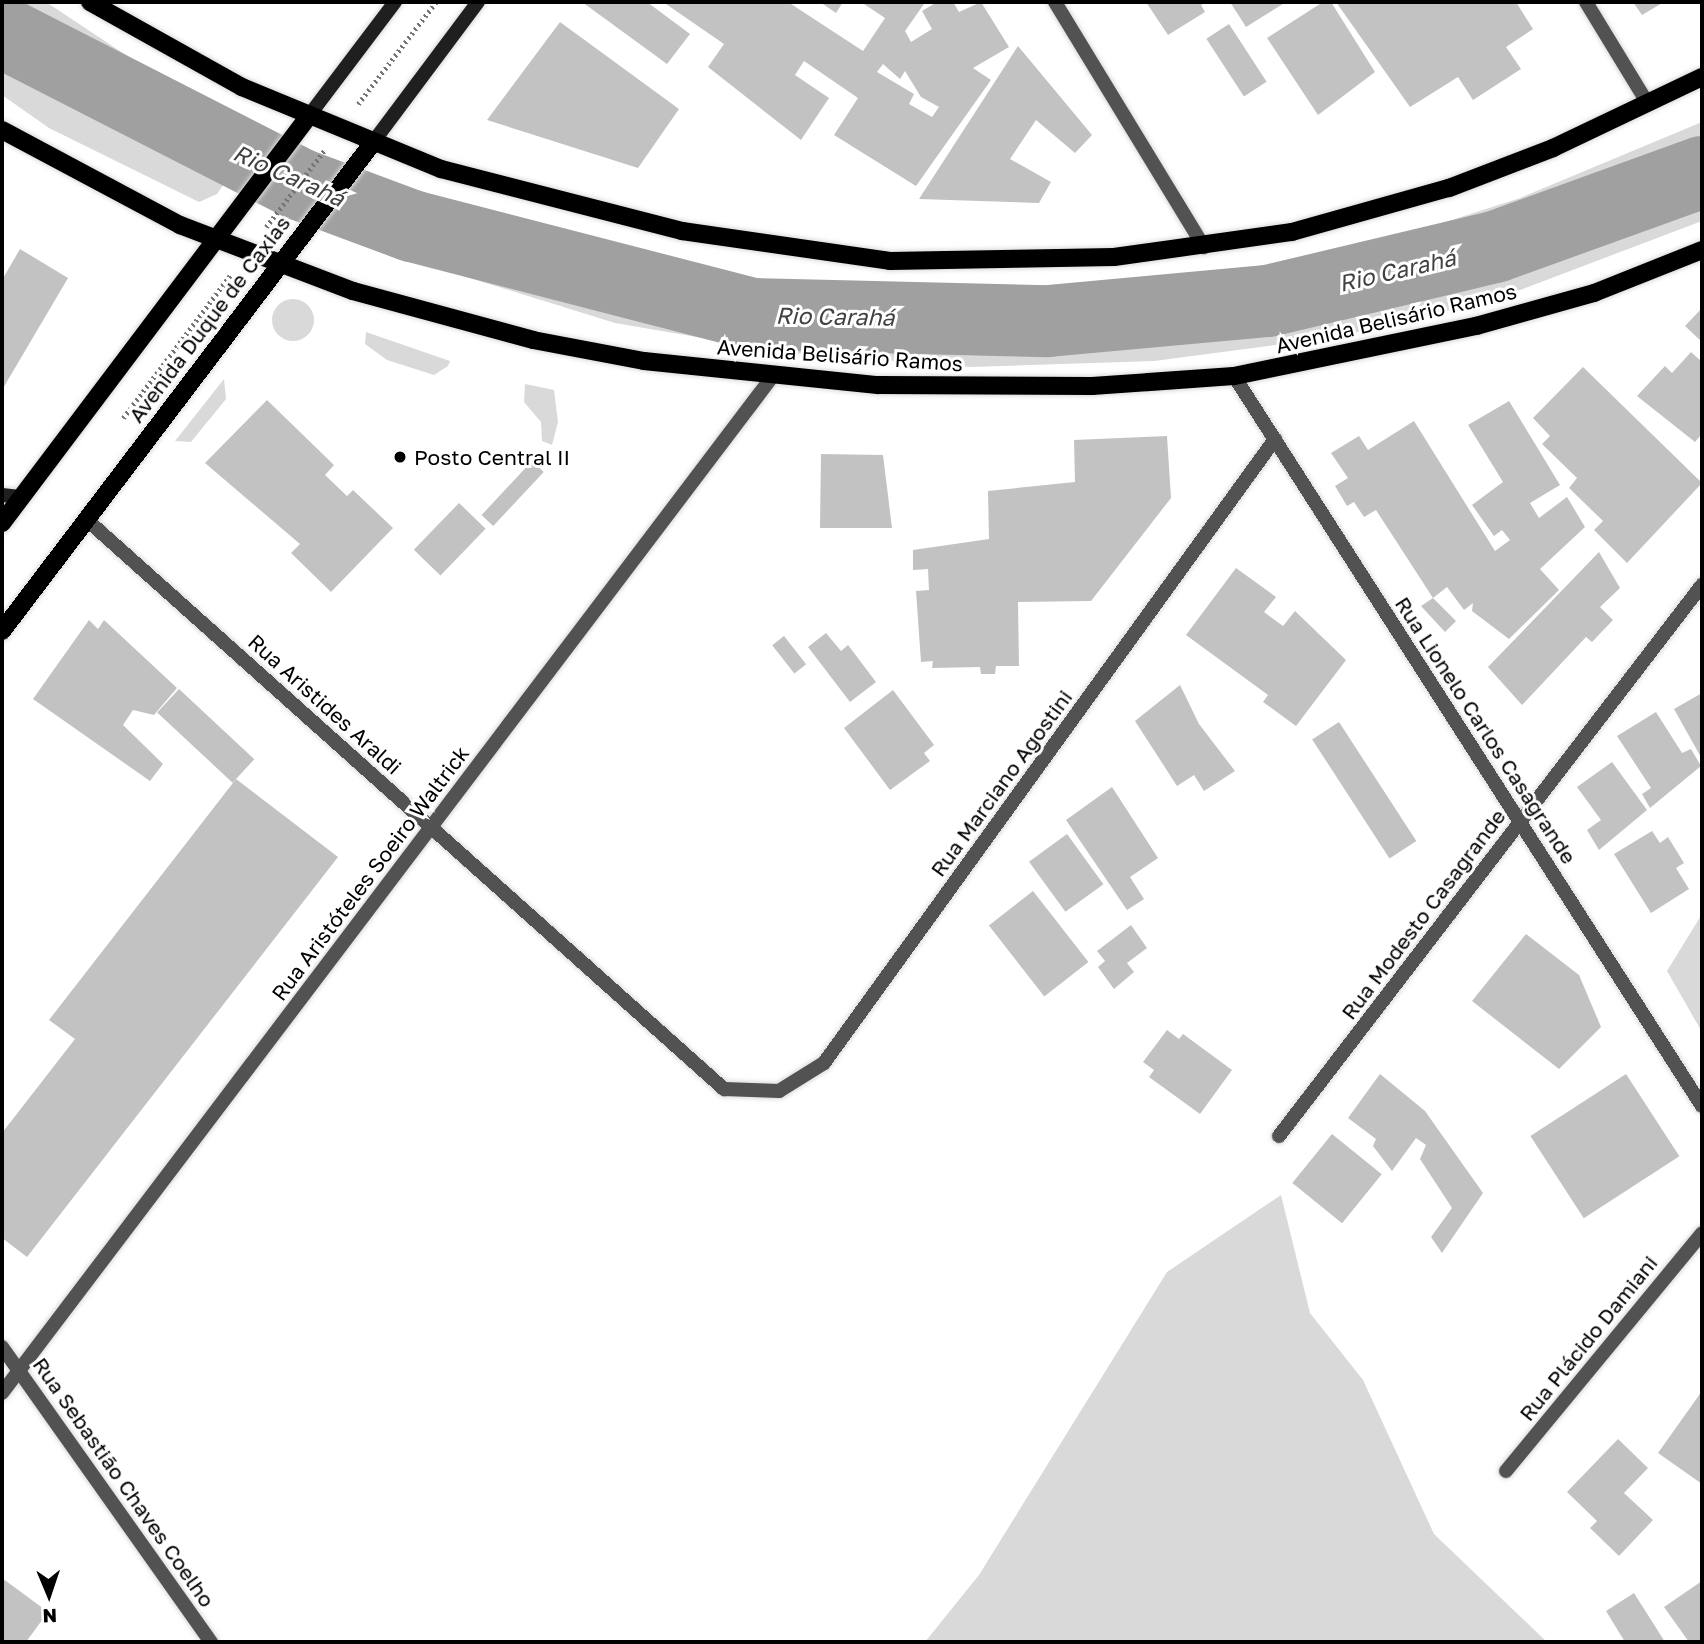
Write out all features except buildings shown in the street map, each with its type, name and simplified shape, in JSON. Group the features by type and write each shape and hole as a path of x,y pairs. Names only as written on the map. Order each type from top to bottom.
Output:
{"main road":[{"path":"90,2 159,44 371,145 574,206 778,250 972,262 1204,247 1292,232 1449,187 1648,104 1702,77"},
{"name":"Avenida Duque de Caxias","path":"2,523 395,2"},
{"name":"Avenida Duque de Caxias","path":"2,631 276,265 301,237 478,2"},
{"name":"Avenida Belisário Ramos","path":"2,130 91,182 276,265 533,340 772,377 995,388 1234,376 1489,322 1594,293 1702,250"},
{"path":"2,495 22,497"}],"street":[{"path":"1055,2 1204,247"},
{"path":"1586,2 1648,104"},
{"name":"Rua Lionelo Carlos Casagrande","path":"1234,376 1702,1106"},
{"name":"Rua Aristóteles Soeiro Waltrick","path":"2,1393 772,377"},
{"name":"Rua Marciano Agostini","path":"724,1089 779,1091 807,1079 824,1063 1275,439"},
{"name":"Rua Aristides Araldi","path":"86,519 724,1089"},
{"name":"Rua Modesto Casagrande","path":"1279,1136 1702,585"},
{"name":"Rua Plácido Damiani","path":"1506,1471 1702,1233"},
{"name":"Rua Sebastião Chaves Coelho","path":"2,1347 211,1642"}],"path":[{"path":"380,75 436,2"},
{"path":"268,224 325,150"},
{"path":"113,431 209,303"}],"shaded area":[{"path":"2,2 46,2 239,130 242,157 217,194 199,202 49,128 2,95"},
{"path":"1702,122 1702,221 1520,290 1425,317 1336,337 1154,361 971,367 791,353 615,323 360,244 408,187 585,244 767,280 952,294 1138,287 1321,257 1421,230 1520,198"},
{"path":"293,299 308,305 314,320 308,335 293,341 278,335 272,320 278,305"},
{"path":"366,332 450,361 448,366 434,375 387,360 365,344"},
{"path":"224,379 226,399 191,442 175,441"},
{"path":"525,384 554,390 558,422 552,445 542,441 541,422 524,402"},
{"path":"1702,914 1702,1032 1667,971"},
{"path":"1281,1195 1310,1313 1363,1380 1434,1534 1547,1642 925,1642 979,1575 1167,1272"}],"waterway":[{"name":"Rio Carahá","path":"2,32 299,184 412,226 753,314 1048,321 1268,301 1495,247 1702,172"}],"place":[{"name":"Posto Central II","path":"400,457"}]}
